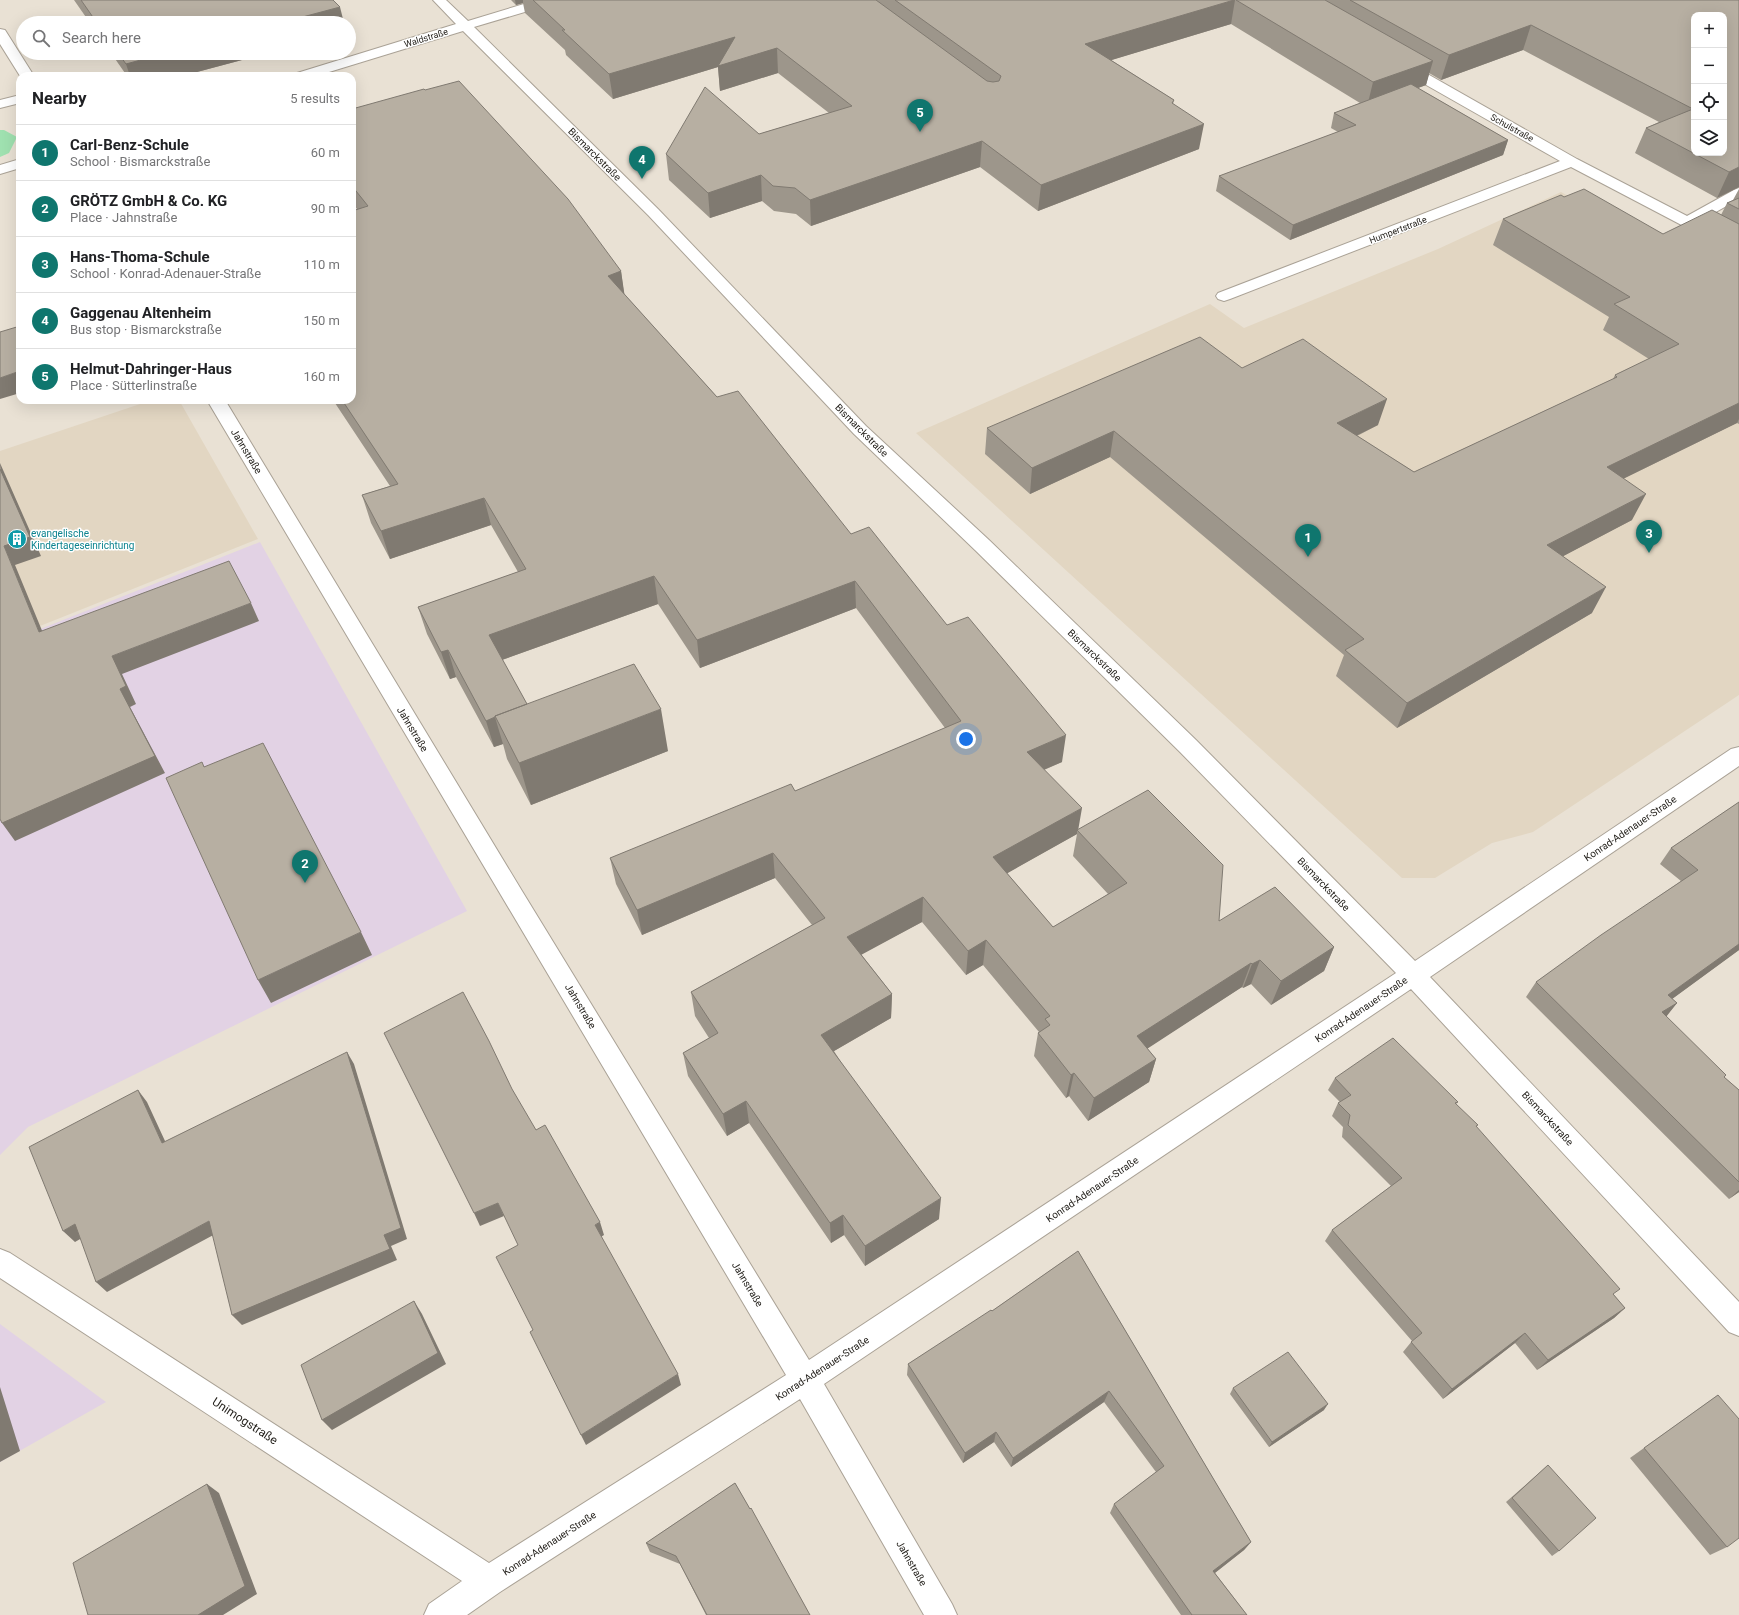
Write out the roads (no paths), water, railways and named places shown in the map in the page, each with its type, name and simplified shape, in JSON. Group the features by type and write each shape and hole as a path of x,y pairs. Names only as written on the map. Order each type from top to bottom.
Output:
{"street":[{"name":"Bismarckstraße","path":"439,0 653,212 860,430 976,540 1188,746 1413,975 1739,1322"},
{"name":"Waldstraße","path":"356,59 550,0"},
{"path":"0,33 16,59"},
{"name":"Schulstraße","path":"1370,47 1572,162 1688,221 1739,249"},
{"path":"16,60 24,72"},
{"name":"Waldstraße","path":"315,72 354,60"},
{"path":"0,104 16,100"},
{"name":"Humpertstraße","path":"1224,296 1572,162"},
{"path":"0,170 16,164"},
{"path":"1688,221 1739,193"},
{"name":"Jahnstraße","path":"218,404 805,1380 942,1615"},
{"name":"Konrad-Adenauer-Straße","path":"440,1615 489,1581 805,1380 1413,975 1739,755"},
{"name":"Unimogstraße","path":"0,1262 489,1581"}],"place":[{"name":"Helmut-Dahringer-Haus","path":"920,132"},
{"name":"Gaggenau Altenheim","path":"642,179"},
{"name":"evangelische Kindertageseinrichtung","path":"17,539"},
{"name":"Hans-Thoma-Schule","path":"1649,553"},
{"name":"Carl-Benz-Schule","path":"1308,557"},
{"name":"GRÖTZ GmbH & Co. KG","path":"305,883"}]}
